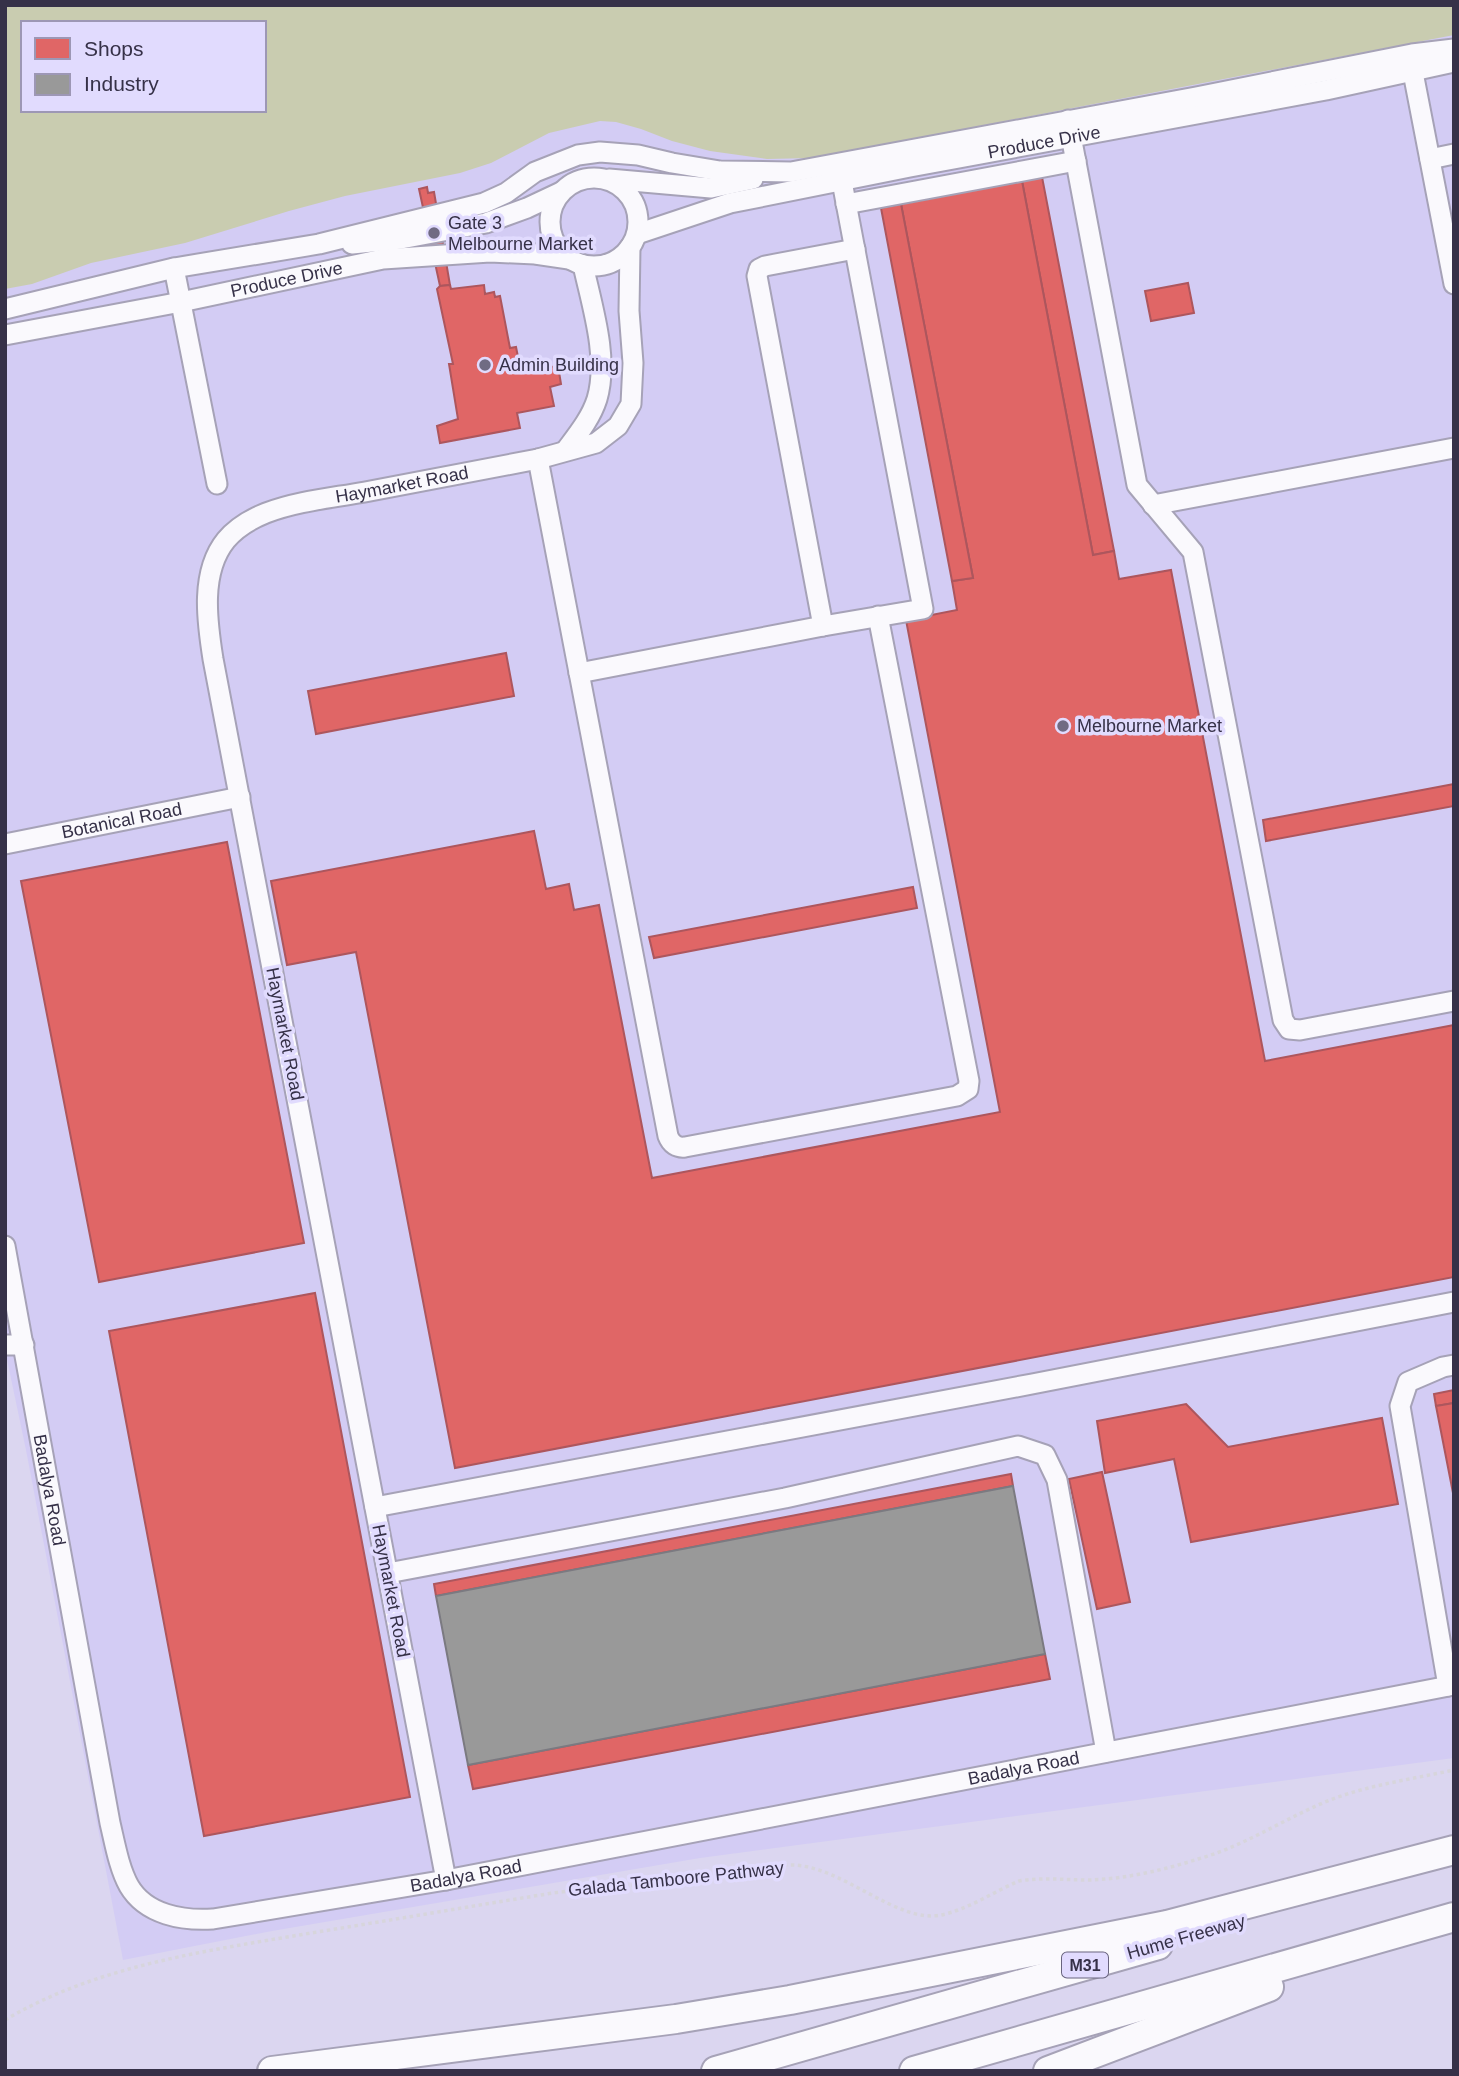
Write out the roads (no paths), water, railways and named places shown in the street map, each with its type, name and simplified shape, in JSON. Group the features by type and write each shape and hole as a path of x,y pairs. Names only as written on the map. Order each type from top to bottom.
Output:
{"highway":[{"path":"272,2071 676,2019 845,1990 1167,1925 1454,1850"},
{"name":"Hume Freeway","path":"716,2071 1454,1860"},
{"path":"914,2071 1449,1918"},
{"path":"1048,2071 1449,1918"}],"lane":[{"name":"Produce Drive","path":"1411,63 1454,49"},
{"name":"Produce Drive","path":"633,240 730,203 840,172 1070,128 1196,97 1411,63 1454,62"},
{"path":"1411,63 1454,284"},
{"path":"1070,128 1137,485 1193,552 1284,1023 1292,1030 1300,1030 1454,1001"},
{"name":"Produce Drive","path":"5,309 174,268 319,244 484,203 506,194 536,172 578,155 600,152 638,155 720,171 840,172"},
{"path":"1430,159 1454,154"},
{"path":"846,204 1076,161"},
{"name":"Produce Drive","path":"601,179 711,188 791,172"},
{"path":"579,673 923,609 840,172"},
{"path":"587,178 615,183 626,192 638,219 633,240 621,257 610,264 597,266 576,262 558,248 552,235 550,220 553,205 561,192 573,183 587,178"},
{"name":"Produce Drive","path":"319,244 363,244 486,223 561,192"},
{"name":"Haymarket Road","path":"446,1880 208,630 212,567 226,540 244,525 266,513 305,503 538,459 596,443 618,426 631,404 633,363 628,311 633,240"},
{"path":"823,626 757,276 759,269 765,266 855,249"},
{"name":"Produce Drive","path":"5,335 181,302 383,259 490,252 535,254 576,262"},
{"path":"566,450 586,423 596,400 601,377 598,336 576,262"},
{"path":"174,268 216,484"},
{"path":"1153,505 1454,448"},
{"path":"538,459 670,1140 676,1146 685,1147 933,1100 962,1094 968,1089 969,1081 878,616"},
{"name":"Botanical Road","path":"5,844 240,797"},
{"name":"Badalya Road","path":"5,1245 15,1345 110,1823 124,1875 137,1896 162,1913 178,1918 213,1919 446,1880 1451,1686"},
{"path":"375,1507 1454,1302"},
{"path":"1451,1686 1400,1406 1408,1382 1454,1365"},
{"path":"387,1573 785,1498 1018,1446 1045,1455 1057,1480 1106,1752"}],"place":[{"name":"Gate 3 Melbourne Market","path":"434,233"},
{"name":"Admin Building","path":"485,365"},
{"name":"Melbourne Market","path":"1063,726"}]}
